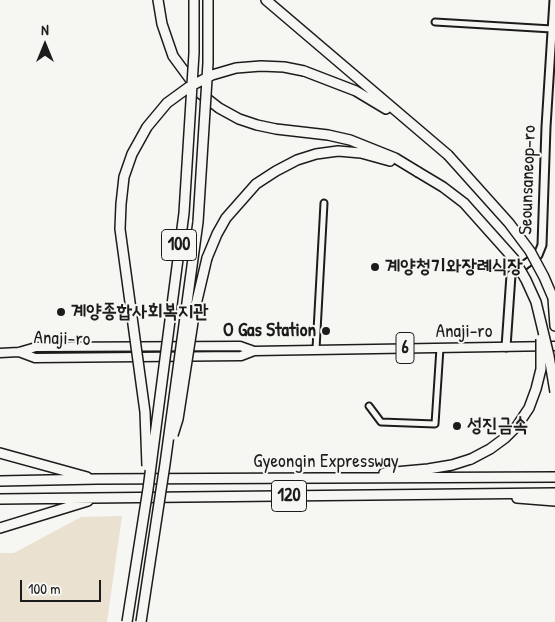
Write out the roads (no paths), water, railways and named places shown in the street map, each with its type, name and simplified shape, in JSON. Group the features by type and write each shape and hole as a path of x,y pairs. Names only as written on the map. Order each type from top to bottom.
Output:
{"highway":[{"path":"158,0 162,24 174,56 201,94 219,108 239,119 257,125 350,140 395,158 443,187 464,203 514,259 526,280 542,322 555,392"},
{"name":"100","path":"127,622 148,489 184,213 194,53 194,0"},
{"name":"100","path":"141,622 198,222 208,64 208,0"},
{"path":"266,0 448,155 509,223 530,251 544,276 554,301 555,326"},
{"path":"148,489 144,412 120,229 121,204 124,177 132,154 146,127 167,103 189,87 212,74 261,66 284,67 304,71 356,91 383,107 448,155"},
{"path":"165,464 178,419 201,279 217,234 239,201 256,184 276,170 296,160 316,154 338,152 361,153 384,158 418,172"},
{"path":"360,478 397,471 436,468 471,459 506,438 529,408 536,389 541,369 542,322"},
{"name":"Gyeongin Expressway","path":"0,453 97,479"},
{"name":"Gyeongin Expressway","path":"0,482 97,479 555,477"},
{"name":"Gyeongin Expressway","path":"0,499 555,493"},
{"path":"480,494 555,501"},
{"name":"Gyeongin Expressway","path":"0,528 98,499"}],"main road":[{"name":"Anaji-ro","path":"0,353 19,352 36,347 240,346 254,351 555,346"}],"street":[{"name":"Seounsaneop-ro","path":"506,348 511,275 538,255 542,245 546,127 554,0"},
{"path":"435,22 552,29"},
{"path":"316,349 324,202"},
{"path":"369,406 381,422 435,424 440,348"}],"place":[{"name":"계양청기와장례식장","path":"375,267"},
{"name":"계양종합사회복지관","path":"61,312"},
{"name":"O Gas Station","path":"326,331"},
{"name":"성진금속","path":"457,426"}]}
